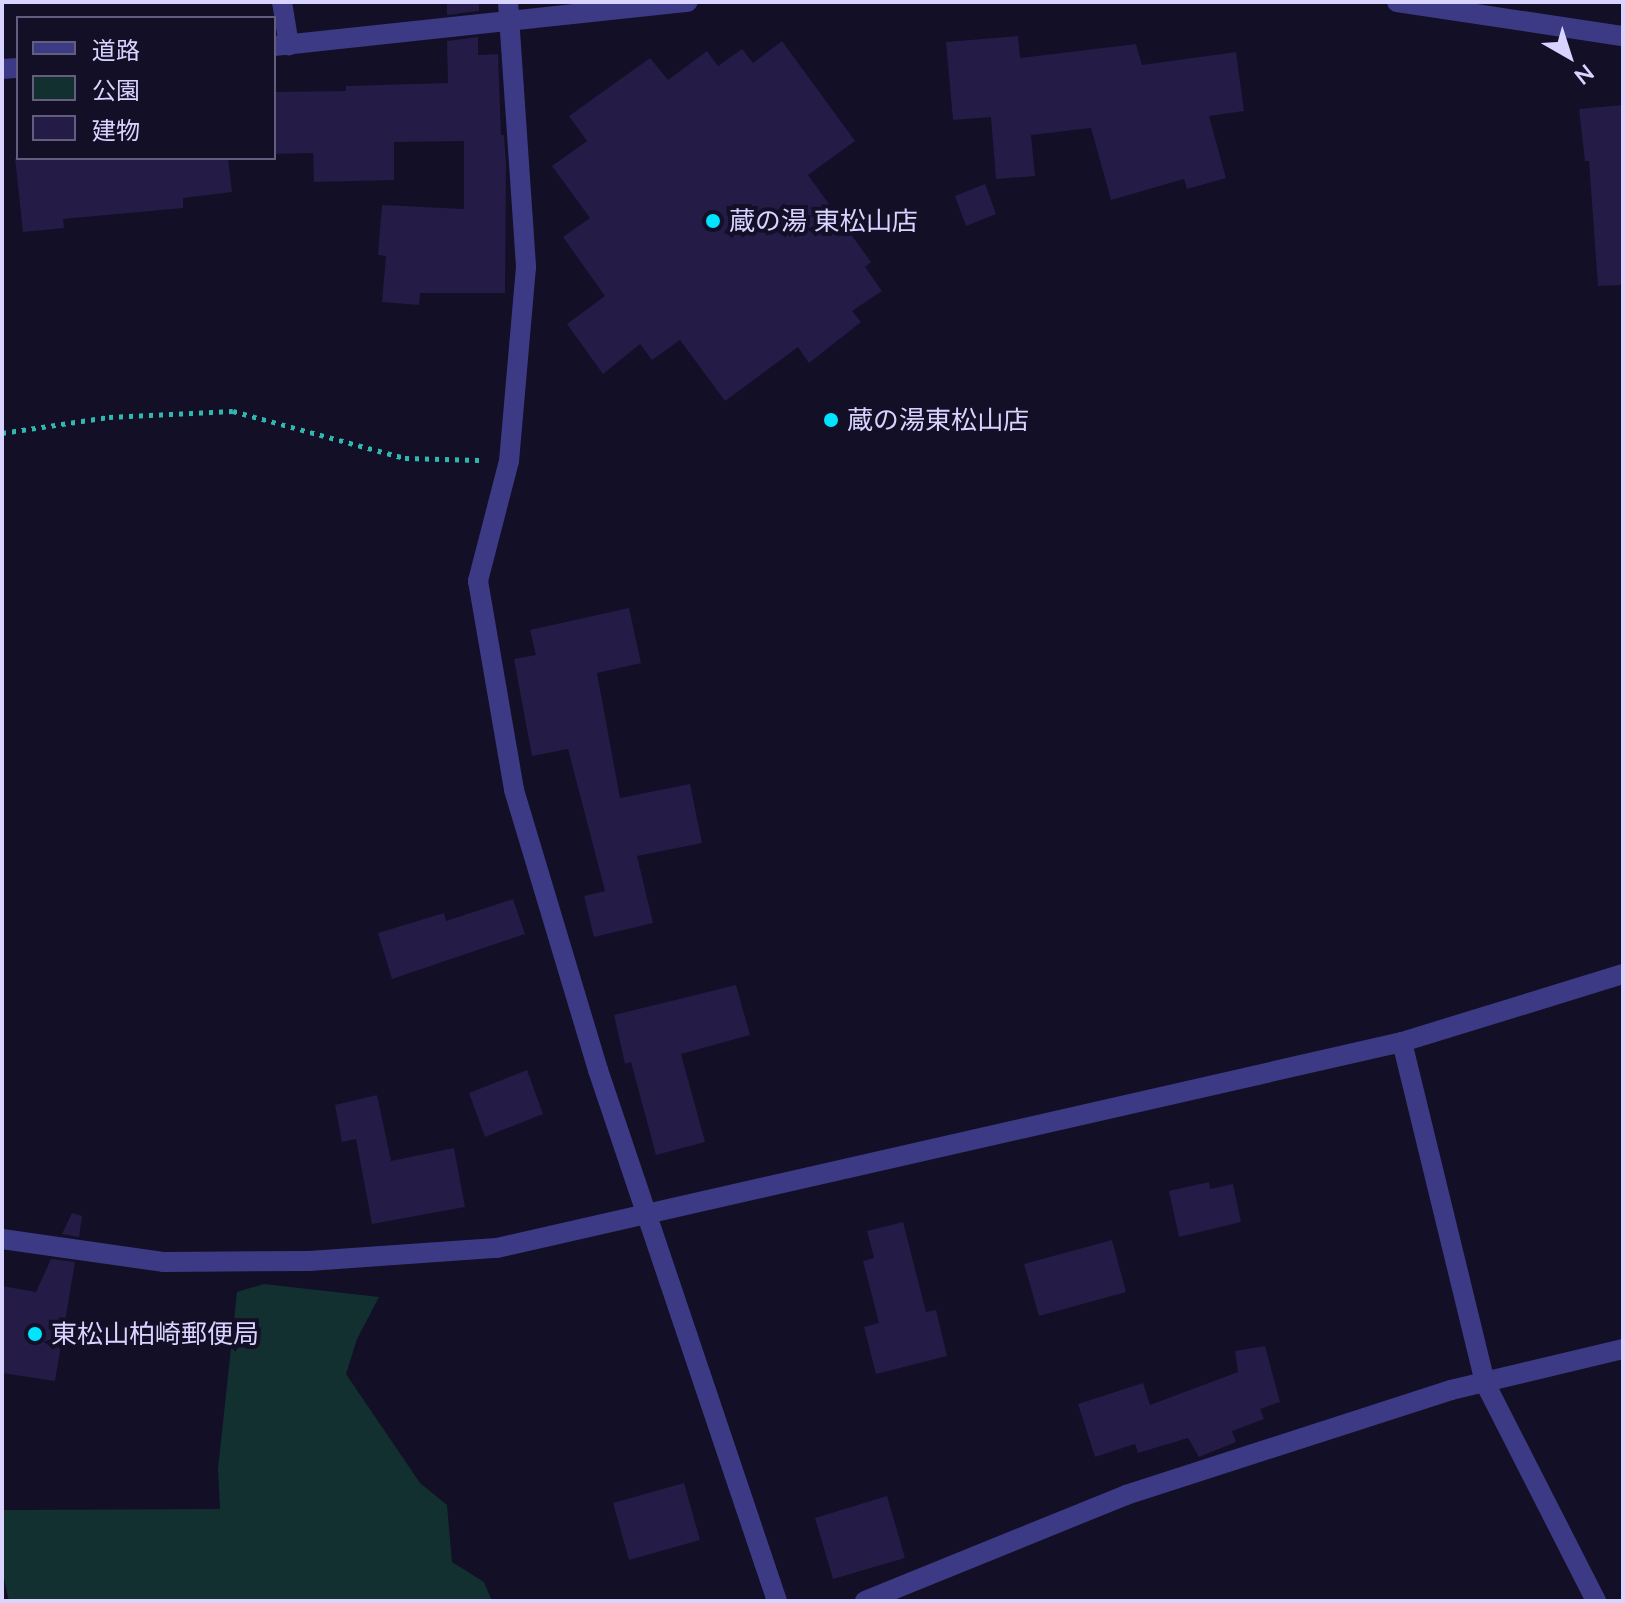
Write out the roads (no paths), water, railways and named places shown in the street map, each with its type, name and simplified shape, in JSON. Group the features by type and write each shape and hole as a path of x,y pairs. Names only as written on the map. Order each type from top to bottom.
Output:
{"street":[{"path":"282,2 282,45 509,24 688,2"},
{"path":"508,2 526,267 509,461 478,581 514,790 598,1070 777,1601"},
{"path":"1397,2 1623,36"},
{"path":"2,1239 164,1262 309,1261 497,1248 1402,1042 1623,974"},
{"path":"1402,1042 1485,1383 1596,1601"},
{"path":"865,1601 1126,1495 1451,1390 1623,1349"}],"place":[{"name":"蔵の湯 東松山店","path":"713,221"},
{"name":"蔵の湯東松山店","path":"831,420"},
{"name":"東松山柏崎郵便局","path":"35,1334"}]}
